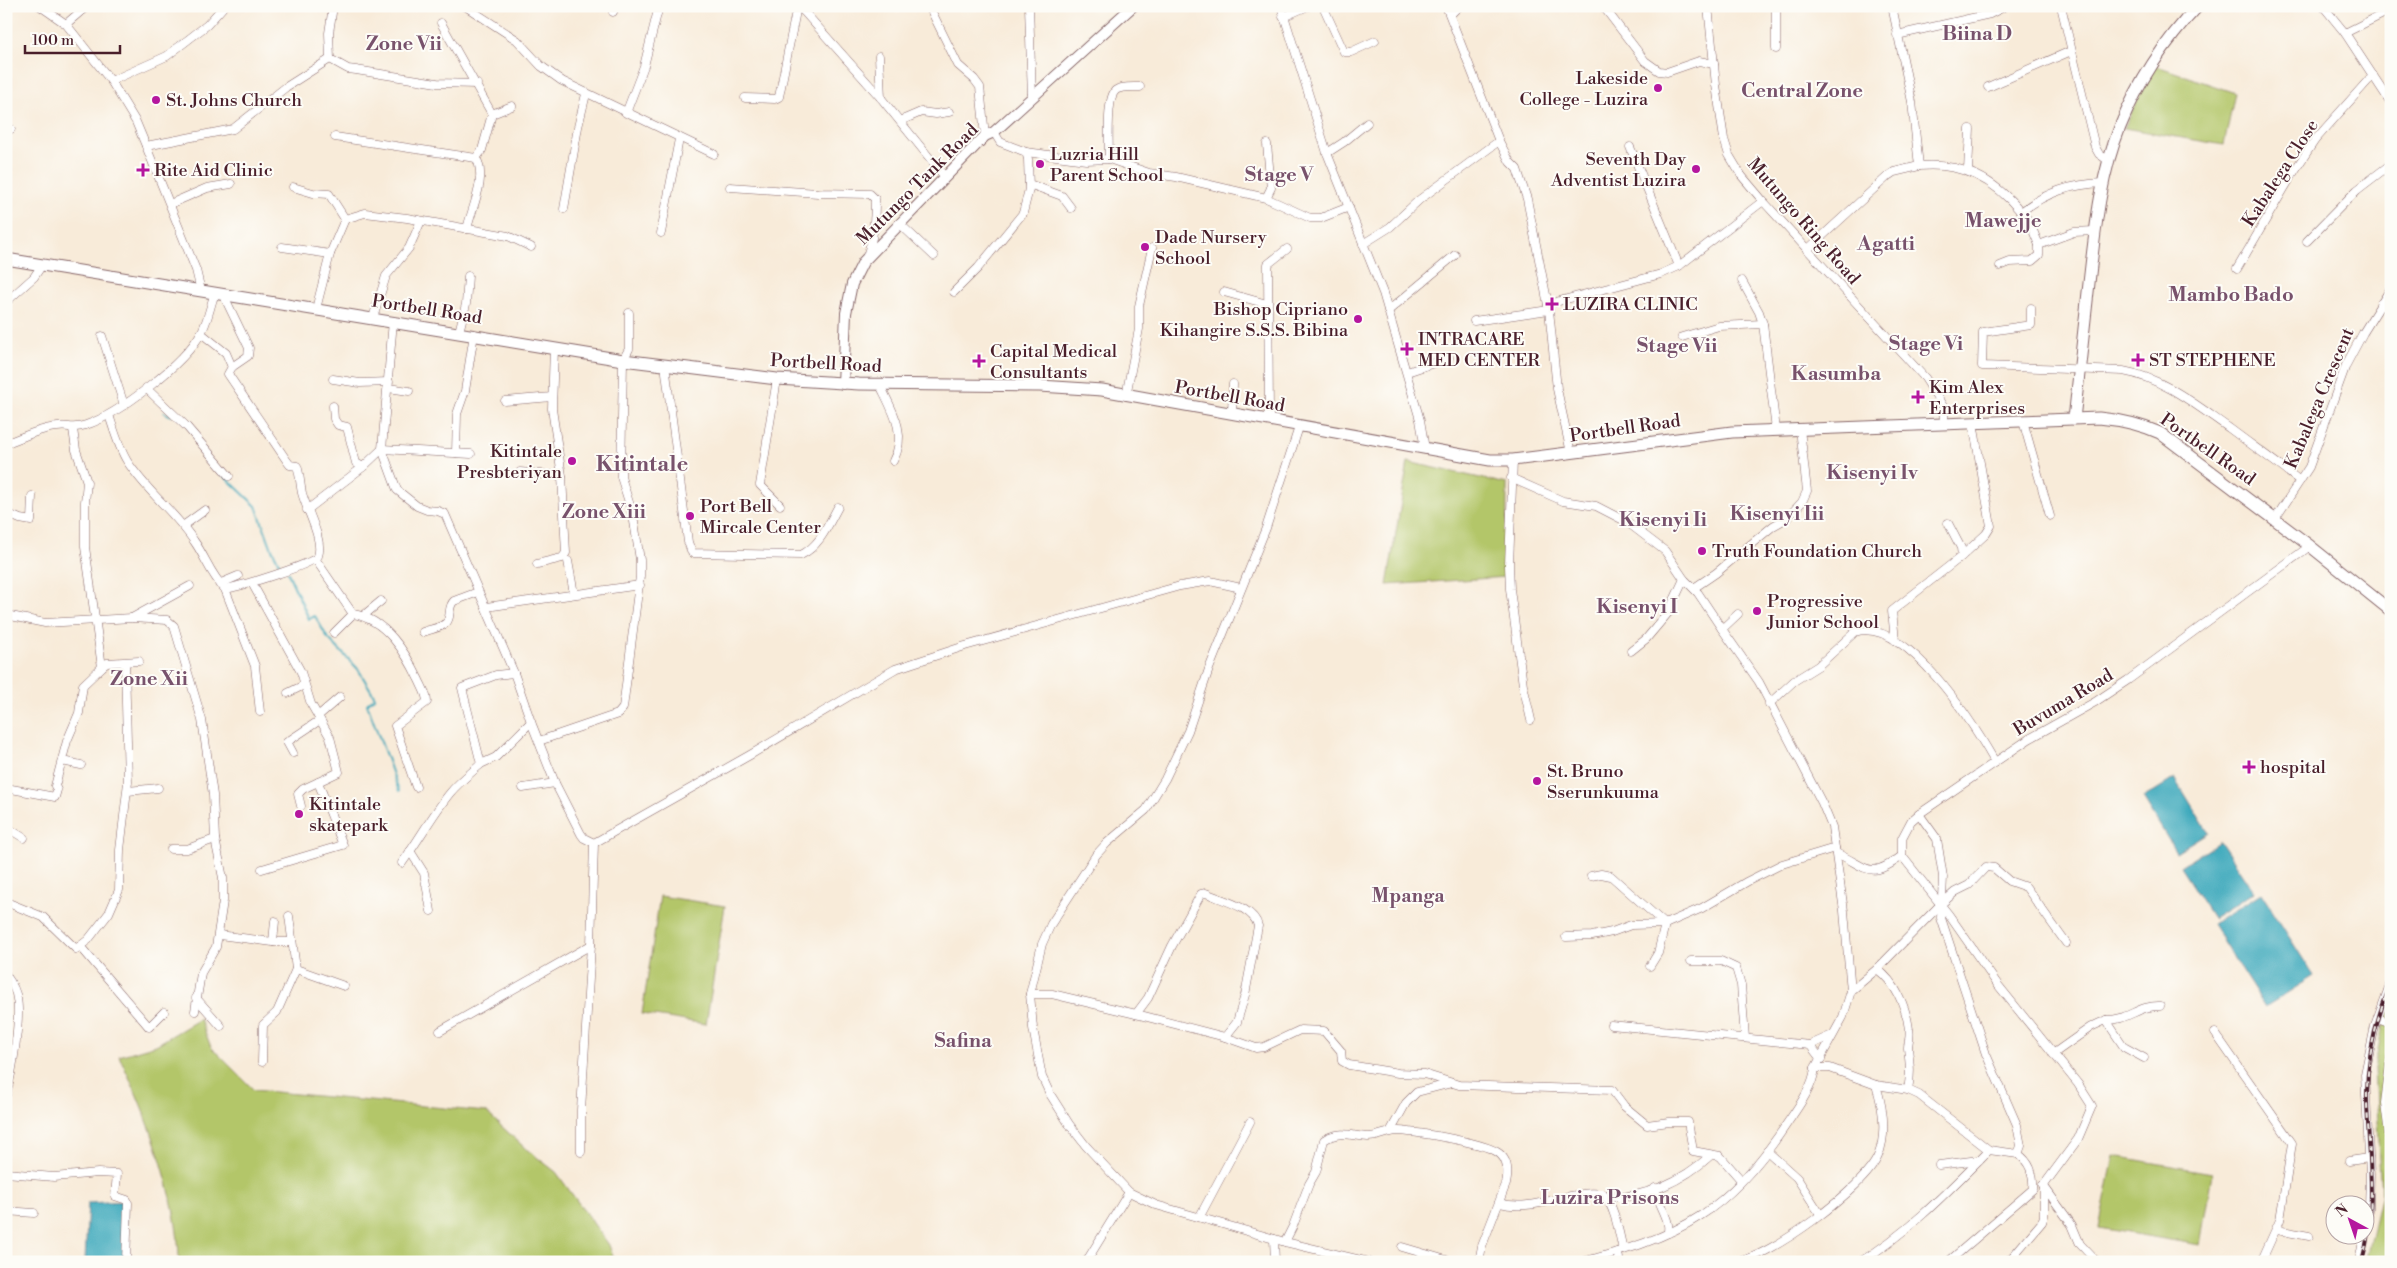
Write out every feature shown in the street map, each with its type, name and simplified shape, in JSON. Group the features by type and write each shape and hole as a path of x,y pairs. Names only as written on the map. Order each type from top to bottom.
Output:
{"main road":[{"path":"2074,419 2094,231 2109,161 2120,126 2152,64 2178,27 2198,6"},
{"name":"Portbell Road","path":"6,259 624,360 778,379 843,384 1069,387 1102,390 1126,396 1474,458 1513,460 1697,436 1776,430 2074,419 2120,420 2141,424 2160,433 2275,519 2391,611"}],"street":[{"path":"40,6 66,24 111,80 136,122 196,270 201,291"},
{"path":"66,24 87,6"},
{"path":"111,80 167,56 208,25 224,6"},
{"path":"330,59 329,33 332,6"},
{"path":"465,6 517,40 541,66 586,94 714,154"},
{"path":"626,113 644,66 659,6"},
{"path":"798,6 881,98 945,177"},
{"path":"745,98 775,100 779,97 798,6"},
{"path":"929,6 958,66 974,79 980,87 990,134 1000,142 1026,152 1086,160 1109,159 1149,173 1176,177 1266,198 1316,219 1349,207"},
{"path":"1029,6 1032,98"},
{"name":"Mutungo Tank Road","path":"843,384 846,313 852,284 867,256 990,134 1132,6"},
{"path":"1281,6 1327,153 1383,293 1407,372 1426,449"},
{"path":"1283,17 1308,6"},
{"path":"1324,6 1344,52 1351,52 1374,41"},
{"path":"1446,6 1500,141 1510,162 1517,169 1527,199 1549,307 1557,389 1571,452"},
{"path":"1450,15 1459,6"},
{"path":"1603,6 1645,62 1659,71 1667,72 1699,61 1714,64"},
{"name":"Mutungo Ring Road","path":"1708,6 1724,139 1729,155 1741,175 1763,201 1925,378 1944,408 1944,424"},
{"path":"1776,6 1776,49"},
{"path":"1892,6 1912,102 1918,166"},
{"path":"2061,6 2095,148 2099,154 2109,161"},
{"path":"2323,6 2345,33 2391,103"},
{"path":"1897,35 1990,14 2002,8"},
{"path":"2345,33 2391,10"},
{"path":"441,23 477,84 492,114 482,150 476,158"},
{"path":"1988,87 2071,51"},
{"path":"879,56 881,98"},
{"path":"146,146 233,129 286,87 330,59"},
{"path":"330,59 348,69 437,82 477,84"},
{"name":"Kabalega Close","path":"2237,269 2295,170 2315,140 2373,75"},
{"path":"1109,159 1110,104 1114,93 1119,89 1140,87"},
{"path":"564,209 578,127 586,94"},
{"path":"492,114 512,106"},
{"path":"900,122 920,112 936,114 950,112"},
{"path":"1327,153 1367,123"},
{"path":"1968,171 1970,129"},
{"path":"335,137 476,158"},
{"path":"661,233 679,139"},
{"path":"1364,244 1390,227 1419,200 1500,141"},
{"path":"1266,198 1271,188 1267,144"},
{"path":"1630,147 1680,266"},
{"path":"954,292 978,268 1023,213 1028,197 1029,184 1026,152"},
{"path":"467,229 480,179 480,170 476,158"},
{"path":"1807,250 1894,172 1918,166 1937,164 1956,166 1968,171 2010,199 2029,221 2039,245 2039,255 2032,261 2010,262 2000,266"},
{"path":"2307,241 2357,190 2391,164"},
{"path":"2021,212 2044,196 2056,191 2082,184 2104,183"},
{"path":"170,204 207,188 231,184"},
{"path":"1029,184 1062,196 1071,208"},
{"path":"292,187 313,193 329,194 345,219"},
{"path":"730,188 870,194 875,199 875,214 872,243 867,256"},
{"path":"1474,321 1549,307 1661,274 1680,266 1763,201"},
{"path":"345,219 365,213 421,221 515,238 531,248"},
{"path":"316,309 330,254 345,219"},
{"path":"373,318 386,276 409,248 421,221"},
{"path":"899,223 934,256"},
{"path":"2039,245 2074,232 2094,231"},
{"path":"282,247 330,254"},
{"path":"1126,396 1139,329 1139,306 1152,248"},
{"path":"1269,421 1268,262 1287,249"},
{"path":"1388,311 1454,255"},
{"path":"6,302 34,277 42,265"},
{"path":"459,332 466,304 468,276"},
{"path":"1742,281 1759,312 1763,324 1776,430"},
{"name":"Kabalega Crescent","path":"2275,519 2309,466 2346,366 2380,304 2391,288"},
{"path":"1224,292 1267,304"},
{"path":"6,443 49,428 65,426 73,429 109,415 124,405 178,362 201,333 219,294"},
{"path":"219,294 249,348 248,356 232,367 228,374 268,432 272,442 290,465 297,466 307,510 317,538 319,554 316,560 252,583 222,586"},
{"path":"2380,304 2391,310"},
{"path":"2031,308 2031,325 1984,332 1982,366 2136,373 2166,386 2191,400 2300,481"},
{"path":"539,741 618,714 623,708 640,585 640,560 636,532 621,477 624,360 629,349 629,313"},
{"path":"393,321 382,449 397,490 417,506 445,514 514,673 555,783 581,834 584,838 594,843"},
{"path":"1682,337 1719,326 1763,324"},
{"path":"201,333 226,353 232,367"},
{"path":"456,453 457,414 465,392 474,334"},
{"path":"102,336 124,405"},
{"path":"537,564 562,558 566,553 562,476 554,432 552,396 554,348"},
{"path":"1407,372 1449,358"},
{"path":"665,365 673,434 681,476 688,542 692,553 801,555 810,550 819,541 838,507"},
{"path":"333,379 389,385 409,391"},
{"path":"778,379 760,485 780,505"},
{"path":"880,384 900,433 900,444 893,461"},
{"path":"1232,414 1233,384"},
{"path":"146,388 187,427 229,476"},
{"path":"505,401 552,396"},
{"path":"333,406 334,418 338,424 347,427 352,454 356,463 363,467"},
{"path":"109,415 126,460 143,482 183,526 222,586 255,666 260,712"},
{"path":"2022,421 2050,516"},
{"path":"1895,640 1892,611 1962,556 1986,534 1991,526 1973,423"},
{"path":"1299,427 1266,528 1209,668 1188,731 1157,795 1138,818 1107,843 1096,855 1051,924 1042,944 1030,994 1033,1028 1042,1077 1050,1094 1086,1146 1129,1192 1156,1204 1274,1239 1369,1262"},
{"path":"73,429 76,450 87,482 84,502 85,547 102,667"},
{"path":"1694,588 1716,573 1773,526 1787,518 1802,502 1807,490 1800,429"},
{"path":"307,510 363,467 382,449 424,453 471,454"},
{"path":"1513,460 1511,478 1510,589 1522,679 1531,720"},
{"path":"520,472 562,476"},
{"path":"1511,478 1563,501 1596,506 1627,522 1664,551 1684,579 1694,588 1759,682 1822,803 1832,827 1849,951 1851,991 1843,1017 1830,1036 1821,1059 1815,1068 1814,1078 1797,1109 1766,1151 1741,1180 1700,1216 1668,1233 1620,1251 1583,1262"},
{"path":"6,513 31,521 32,496"},
{"path":"183,526 205,510"},
{"path":"1948,523 1961,548 1962,556"},
{"name":"Buvuma Road","path":"1902,856 1902,838 1911,821 1919,814 2029,739 2095,702 2128,680 2310,546"},
{"path":"316,560 353,614 363,616 394,638 416,672 428,699 427,702 396,724 416,787"},
{"path":"568,561 574,594"},
{"path":"222,586 238,576"},
{"path":"1631,651 1646,639 1668,613 1684,579"},
{"path":"594,843 750,755 895,669 965,646 1180,586 1210,581 1241,588"},
{"path":"252,583 295,660 304,685 330,737 339,771 298,794 301,806"},
{"path":"486,607 640,585"},
{"path":"132,618 190,586"},
{"path":"423,632 445,624 448,621 450,604 454,601 478,592"},
{"path":"363,616 381,601"},
{"path":"334,633 353,614"},
{"path":"1722,629 1738,614"},
{"path":"6,615 44,623 132,618 167,620 174,626 202,720 213,795 215,839 223,878 224,894 215,952 201,973 195,1011"},
{"path":"1769,704 1794,681 1818,666 1855,632 1870,632 1895,640 1908,647 1946,689 1995,762"},
{"path":"6,788 55,797 57,790 55,786 67,741 79,713 83,685 107,664 139,661"},
{"path":"6,902 43,917 74,948 80,946 100,926 118,896 120,850 128,791 125,663"},
{"path":"482,764 462,688 496,675 514,673"},
{"path":"288,693 304,685"},
{"path":"293,753 288,742 319,718 340,698"},
{"path":"402,863 423,828 450,792 482,764 496,757 531,722"},
{"path":"62,761 81,765"},
{"path":"262,869 343,847 318,782"},
{"path":"524,788 555,783"},
{"path":"128,791 158,788"},
{"path":"1919,814 1930,827 1938,847 1943,877 1940,905 1941,918 1986,1054 2017,1125 2021,1146 2018,1154"},
{"path":"6,827 24,838"},
{"path":"171,849 187,849 215,839"},
{"path":"581,1152 581,1110 592,945 594,843"},
{"path":"410,851 424,873 431,911"},
{"path":"1566,937 1592,936 1612,932 1631,925 1665,924 1702,908 1782,864 1836,851 1868,870 1883,868 1902,856 2092,1106 2078,1139 2044,1185 2044,1216 2042,1222 2008,1262"},
{"path":"1851,991 1876,969 1940,905 1955,892 1969,885 1986,867 1994,868 2009,881 2026,887 2066,943"},
{"path":"1591,876 1601,874 1611,876 1665,924"},
{"path":"1136,1014 1148,998 1172,946 1201,894 1206,893 1245,910 1254,917 1258,926 1245,995 1237,1022 1225,1037"},
{"path":"262,1062 263,1025 277,1012 296,969 289,916"},
{"path":"273,942 275,921"},
{"path":"1650,966 1656,958 1665,924"},
{"path":"219,935 273,942 292,942"},
{"path":"440,1031 592,945"},
{"path":"80,946 149,1026 164,1012"},
{"path":"1691,961 1721,961 1736,968 1742,985 1744,1038"},
{"path":"296,969 344,986"},
{"path":"1876,969 1890,980 1903,1005 1910,1030 1908,1046 1911,1070 1908,1090"},
{"path":"6,974 14,989 18,1009 14,1059 6,1095"},
{"path":"2369,1196 2365,1074 2378,1018 2391,982"},
{"path":"1030,994 1052,994 1136,1014 1225,1037 1259,1049 1300,1030 1324,1031 1341,1052 1342,1061 1350,1065 1398,1073 1424,1074 1452,1083 1499,1087 1612,1090 1624,1106 1647,1125 1688,1122 1692,1150 1724,1159 1741,1180"},
{"path":"196,998 221,1026"},
{"path":"2053,1054 2091,1027 2106,1020 2119,1019 2140,1008 2160,1006"},
{"path":"2378,1018 2391,1023"},
{"path":"2106,1020 2124,1047 2144,1058"},
{"path":"1611,1025 1810,1045 1830,1036"},
{"path":"2215,1033 2292,1143 2277,1230 2261,1262"},
{"path":"1810,1045 1821,1059"},
{"path":"2391,1057 2386,1103 2391,1150"},
{"path":"1815,1068 1830,1068 1876,1085 1908,1090 1919,1095 1989,1150 2018,1154 2030,1166 2034,1183 2028,1195 1948,1262"},
{"path":"1390,1132 1406,1103 1417,1092 1452,1083"},
{"path":"1736,1262 1764,1252 1820,1214 1854,1188 1868,1173 1877,1158 1883,1141 1881,1101 1876,1085"},
{"path":"1200,1216 1250,1122"},
{"path":"1285,1242 1316,1172 1324,1140 1334,1134 1369,1137 1390,1132 1467,1142 1497,1152 1505,1161 1508,1175 1482,1246 1479,1262"},
{"path":"1860,1262 1908,1227 1989,1150"},
{"path":"1766,1151 1796,1178 1820,1214"},
{"path":"1499,1202 1518,1206 1597,1193 1606,1197 1621,1196 1655,1188 1680,1179 1711,1155"},
{"path":"2349,1161 2369,1158"},
{"path":"1939,1165 1979,1160"},
{"path":"6,1173 54,1177 98,1173 117,1174 116,1198 127,1200 128,1203 126,1262"},
{"path":"2034,1183 2044,1185 2072,1225 2080,1244 2097,1262"},
{"path":"1655,1188 1657,1201 1670,1227 1668,1233"},
{"path":"1086,1262 1129,1192"},
{"path":"1609,1206 1621,1196"},
{"path":"1606,1197 1618,1224 1620,1258 1616,1262"},
{"path":"6,1211 34,1213"},
{"path":"2277,1230 2308,1236"},
{"path":"1274,1239 1275,1262"},
{"path":"2359,1262 2362,1246"},
{"path":"1402,1247 1453,1262"}],"green space":[{"path":"2154,65 2235,93 2224,145 2124,128"},
{"path":"1408,462 1507,484 1506,577 1387,585"},
{"path":"660,896 725,906 706,1024 642,1014"},
{"path":"2391,988 2391,1262 2365,1262 2369,1246 2374,1246 2374,1224 2381,1194 2374,1068"},
{"path":"200,1019 211,1047 254,1090 486,1112 525,1148 556,1172 609,1245 615,1262 179,1262 174,1211 160,1156 140,1103 119,1056 156,1045"},
{"path":"2114,1156 2212,1173 2200,1245 2099,1228"}],"water":[{"path":"2175,778 2208,832 2176,852 2143,798"},
{"path":"2220,841 2254,892 2213,918 2180,867"},
{"path":"2261,893 2314,976 2265,1007 2212,924"},
{"path":"126,1201 125,1262 85,1261 88,1203"}],"waterway":[{"path":"164,412 171,416"},
{"path":"220,472 256,506 272,549 282,569"},
{"path":"288,573 309,619 315,616 327,637 358,669 375,697 367,704 399,791"}],"railway":[{"path":"2362,1262 2367,1242 2371,1203 2367,1103 2368,1073 2376,1027 2391,984"}],"place":[{"name":"Lakeside College - Luzira","path":"1658,88"},
{"name":"St. Johns Church","path":"156,100"},
{"name":"Luzria Hill Parent School","path":"1040,164"},
{"name":"Seventh Day Adventist Luzira","path":"1696,169"},
{"name":"Rite Aid Clinic","path":"143,170"},
{"name":"Dade Nursery School","path":"1145,247"},
{"name":"LUZIRA CLINIC","path":"1552,304"},
{"name":"Bishop Cipriano Kihangire S.S.S. Bibina","path":"1358,319"},
{"name":"INTRACARE MED CENTER","path":"1407,349"},
{"name":"ST STEPHENE","path":"2138,360"},
{"name":"Capital Medical Consultants","path":"979,361"},
{"name":"Kim Alex Enterprises","path":"1918,397"},
{"name":"Kitintale Presbteriyan","path":"572,461"},
{"name":"Port Bell Mircale Center","path":"690,516"},
{"name":"Truth Foundation Church","path":"1702,551"},
{"name":"Progressive Junior School","path":"1757,611"},
{"name":"hospital","path":"2249,767"},
{"name":"St. Bruno Sserunkuuma","path":"1537,781"},
{"name":"Kitintale skatepark","path":"299,814"}],"district":[{"name":"Biina D","path":"1977,33"},
{"name":"Zone Vii","path":"404,43"},
{"name":"Central Zone","path":"1802,90"},
{"name":"Stage V","path":"1279,174"},
{"name":"Mawejje","path":"2003,220"},
{"name":"Agatti","path":"1886,243"},
{"name":"Mambo Bado","path":"2231,294"},
{"name":"Stage Vi","path":"1926,343"},
{"name":"Stage Vii","path":"1677,345"},
{"name":"Kasumba","path":"1836,373"},
{"name":"Kitintale","path":"642,463"},
{"name":"Kisenyi Iv","path":"1872,472"},
{"name":"Zone Xiii","path":"604,511"},
{"name":"Kisenyi Iii","path":"1777,513"},
{"name":"Kisenyi Ii","path":"1663,519"},
{"name":"Kisenyi I","path":"1637,606"},
{"name":"Zone Xii","path":"149,678"},
{"name":"Mpanga","path":"1408,895"},
{"name":"Safina","path":"963,1040"},
{"name":"Luzira Prisons","path":"1610,1197"}]}
